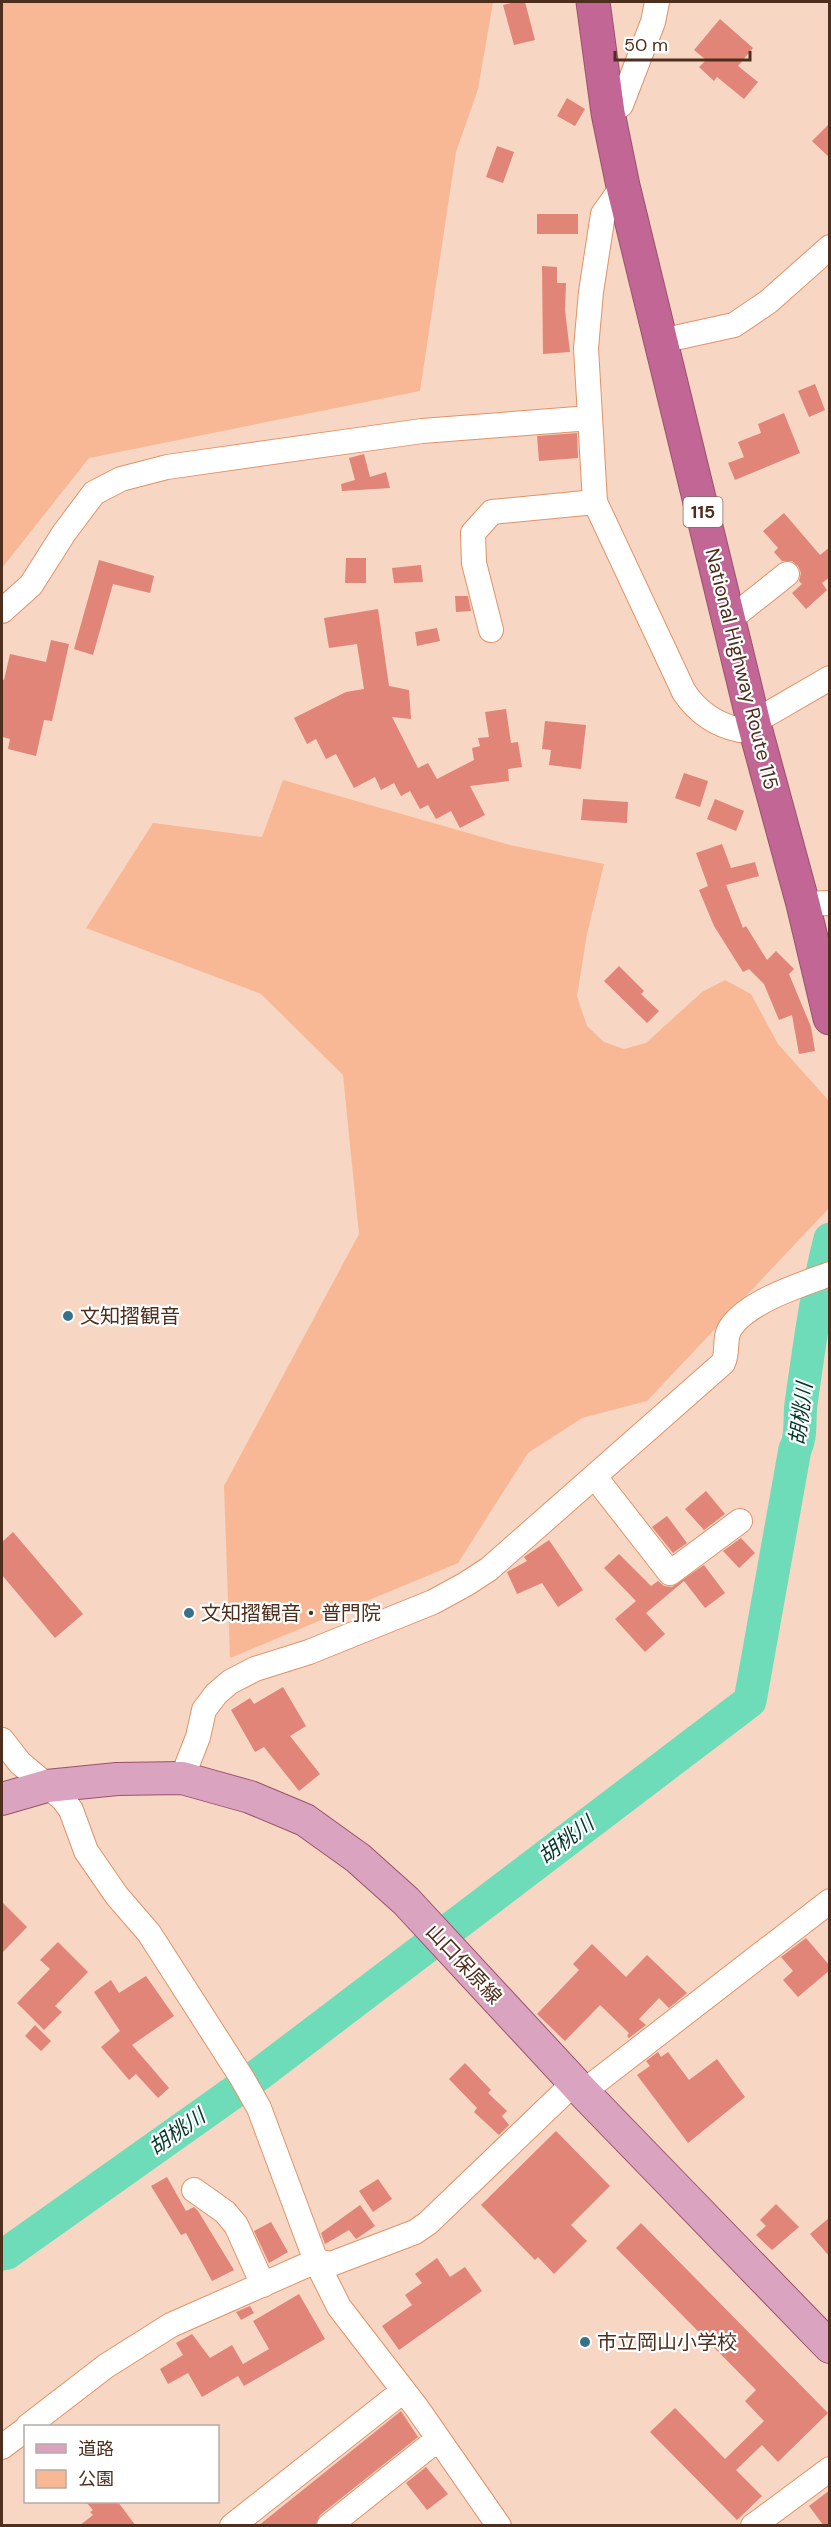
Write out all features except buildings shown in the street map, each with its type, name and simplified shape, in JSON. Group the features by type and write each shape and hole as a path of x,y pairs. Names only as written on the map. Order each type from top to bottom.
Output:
{"highway":[{"name":"National Highway Route 115","path":"593,2 608,113 623,186 754,724 816,903 830,1018"}],"main road":[{"name":"山口保原線","path":"2,1799 47,1786 117,1779 182,1778 250,1797 305,1820 358,1858 406,1901 579,2087 830,2347"}],"street":[{"path":"608,113 621,105 653,22 657,2"},
{"path":"623,186 603,214 591,292 586,348 595,502 692,703 705,716 740,730 754,724 780,705 830,678"},
{"path":"661,341 735,325 768,302 830,247"},
{"path":"2,611 31,585 64,532 94,493 121,479 167,466 422,431 590,418"},
{"path":"491,630 474,563 473,533 492,512 595,502"},
{"path":"729,620 787,574"},
{"path":"182,1778 198,1737 204,1710 216,1694 230,1682 255,1669 309,1652 453,1592 489,1569 723,1363 727,1355 729,1329 744,1312 790,1288 830,1274"},
{"path":"595,1476 670,1573 740,1521"},
{"path":"2,1740 20,1763 71,1810 86,1851 117,1896 148,1933 242,2078 259,2108 316,2261 339,2307 403,2391 499,2526"},
{"path":"31,2425 119,2356 171,2325 316,2261 331,2264 415,2232 428,2223 579,2087 830,1901"},
{"path":"194,2190 225,2212 236,2226 263,2285"},
{"path":"232,2526 403,2391"},
{"path":"2,2447 24,2430"},
{"path":"329,2526 438,2439"},
{"path":"753,2526 782,2517 830,2469"}],"green space":[{"path":"2,2 493,2 478,89 456,152 420,391 89,458 2,568"},
{"path":"283,780 510,845 604,864 587,934 577,996 587,1026 604,1042 624,1049 646,1043 702,992 725,980 751,994 778,1044 829,1101 829,1208 647,1401 582,1418 528,1453 458,1563 230,1658 224,1486 359,1234 343,1075 261,994 86,928 153,823 262,837"}],"waterway":[{"name":"胡桃川","path":"2,2254 7,2253 258,2075 750,1701 795,1449 799,1439 801,1404 810,1341 830,1239"}],"place":[{"name":"文知摺観音","path":"68,1316"},
{"name":"文知摺観音・普門院","path":"189,1613"},
{"name":"市立岡山小学校","path":"585,2342"}]}
